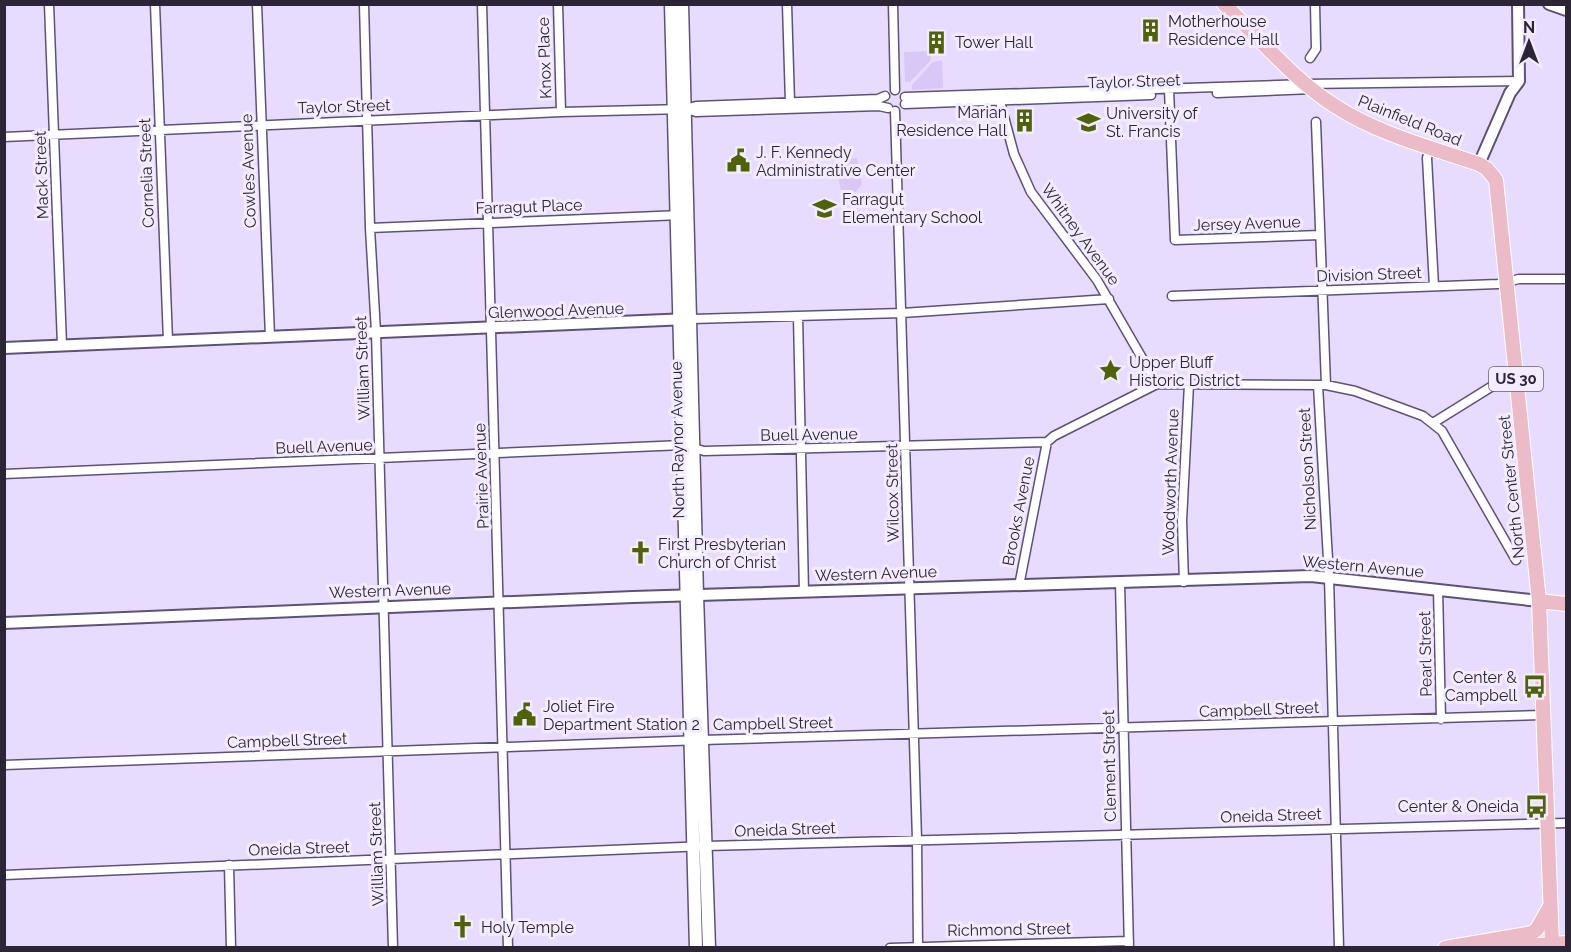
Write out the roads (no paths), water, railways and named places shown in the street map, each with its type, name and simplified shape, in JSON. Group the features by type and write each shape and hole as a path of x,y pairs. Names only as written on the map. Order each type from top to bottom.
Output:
{"main road":[{"name":"North Raynor Avenue","path":"671,4 680,109"},
{"name":"North Raynor Avenue","path":"682,4 680,109 696,740 700,846 709,948"},
{"name":"Plainfield Road","path":"1224,4 1334,106 1356,118 1479,164"},
{"name":"North Center Street","path":"1479,164 1492,174 1497,185 1539,601 1552,946"},
{"name":"Western Avenue","path":"1539,601 1561,603"},
{"path":"1539,616 1561,603"},
{"name":"North Raynor Avenue","path":"696,948 700,846"},
{"path":"1550,906 1556,928 1566,938"},
{"path":"1447,947 1532,933 1538,929 1550,906"},
{"path":"1503,948 1552,946 1566,943"}],"street":[{"name":"Mack Street","path":"49,4 62,345"},
{"name":"Cornelia Street","path":"154,4 168,341"},
{"name":"Cowles Avenue","path":"257,4 270,337"},
{"name":"William Street","path":"364,4 370,228 380,458 393,948"},
{"name":"Prairie Avenue","path":"482,4 508,948"},
{"name":"Knox Place","path":"558,4 561,112"},
{"path":"787,4 790,103"},
{"path":"893,4 895,90"},
{"path":"1310,58 1316,49 1315,4"},
{"path":"1479,164 1510,93 1519,81 1518,4"},
{"path":"1549,4 1566,10"},
{"name":"Taylor Street","path":"905,101 1310,86 1355,88 1363,85 1519,81"},
{"path":"885,96 895,90 902,92 905,101 892,109"},
{"name":"Jersey Avenue","path":"1169,92 1175,240 1320,235"},
{"name":"Taylor Street","path":"4,137 159,131 262,124 680,109 878,99 885,96"},
{"name":"Wilcox Street","path":"885,96 892,109 902,313 918,947"},
{"name":"Whitney Avenue","path":"999,98 1014,154 1031,192 1109,298 1157,384"},
{"name":"Taylor Street","path":"680,109 696,112 879,106 892,109"},
{"name":"Nicholson Street","path":"1316,122 1339,948"},
{"path":"1430,147 1427,158 1434,286"},
{"name":"Farragut Place","path":"370,228 683,215"},
{"name":"Division Street","path":"1172,296 1506,283 1519,279 1566,279"},
{"name":"Glenwood Avenue","path":"4,348 686,319 902,313 1109,298"},
{"path":"798,316 804,592"},
{"path":"1434,423 1515,372"},
{"name":"Buell Avenue","path":"4,474 688,446 704,451 1047,442 1054,436 1157,384 1322,385 1355,391 1434,423 1449,439 1516,560"},
{"name":"Woodworth Avenue","path":"1184,582 1182,521 1189,384"},
{"name":"Brooks Avenue","path":"1019,586 1047,442"},
{"name":"Western Avenue","path":"4,623 692,595 1329,577 1539,601"},
{"name":"Clement Street","path":"1120,583 1129,944"},
{"name":"Pearl Street","path":"1438,589 1441,719"},
{"name":"Campbell Street","path":"4,765 696,740 1542,716"},
{"name":"Oneida Street","path":"4,874 700,846 1566,822"},
{"path":"229,865 231,948"},
{"name":"Richmond Street","path":"890,948 1129,944"}],"place":[{"name":"Motherhouse Residence Hall","path":"1150,30"},
{"name":"Tower Hall","path":"937,42"},
{"name":"Marian Residence Hall","path":"1025,121"},
{"name":"University of St. Francis","path":"1088,122"},
{"name":"J. F. Kennedy Administrative Center","path":"738,161"},
{"name":"Farragut Elementary School","path":"824,208"},
{"name":"Upper Bluff Historic District","path":"1111,371"},
{"name":"First Presbyterian Church of Christ","path":"640,553"},
{"name":"Center & Campbell","path":"1535,686"},
{"name":"Joliet Fire Department Station 2","path":"525,715"},
{"name":"Center & Oneida","path":"1537,806"},
{"name":"Holy Temple","path":"463,927"}]}
